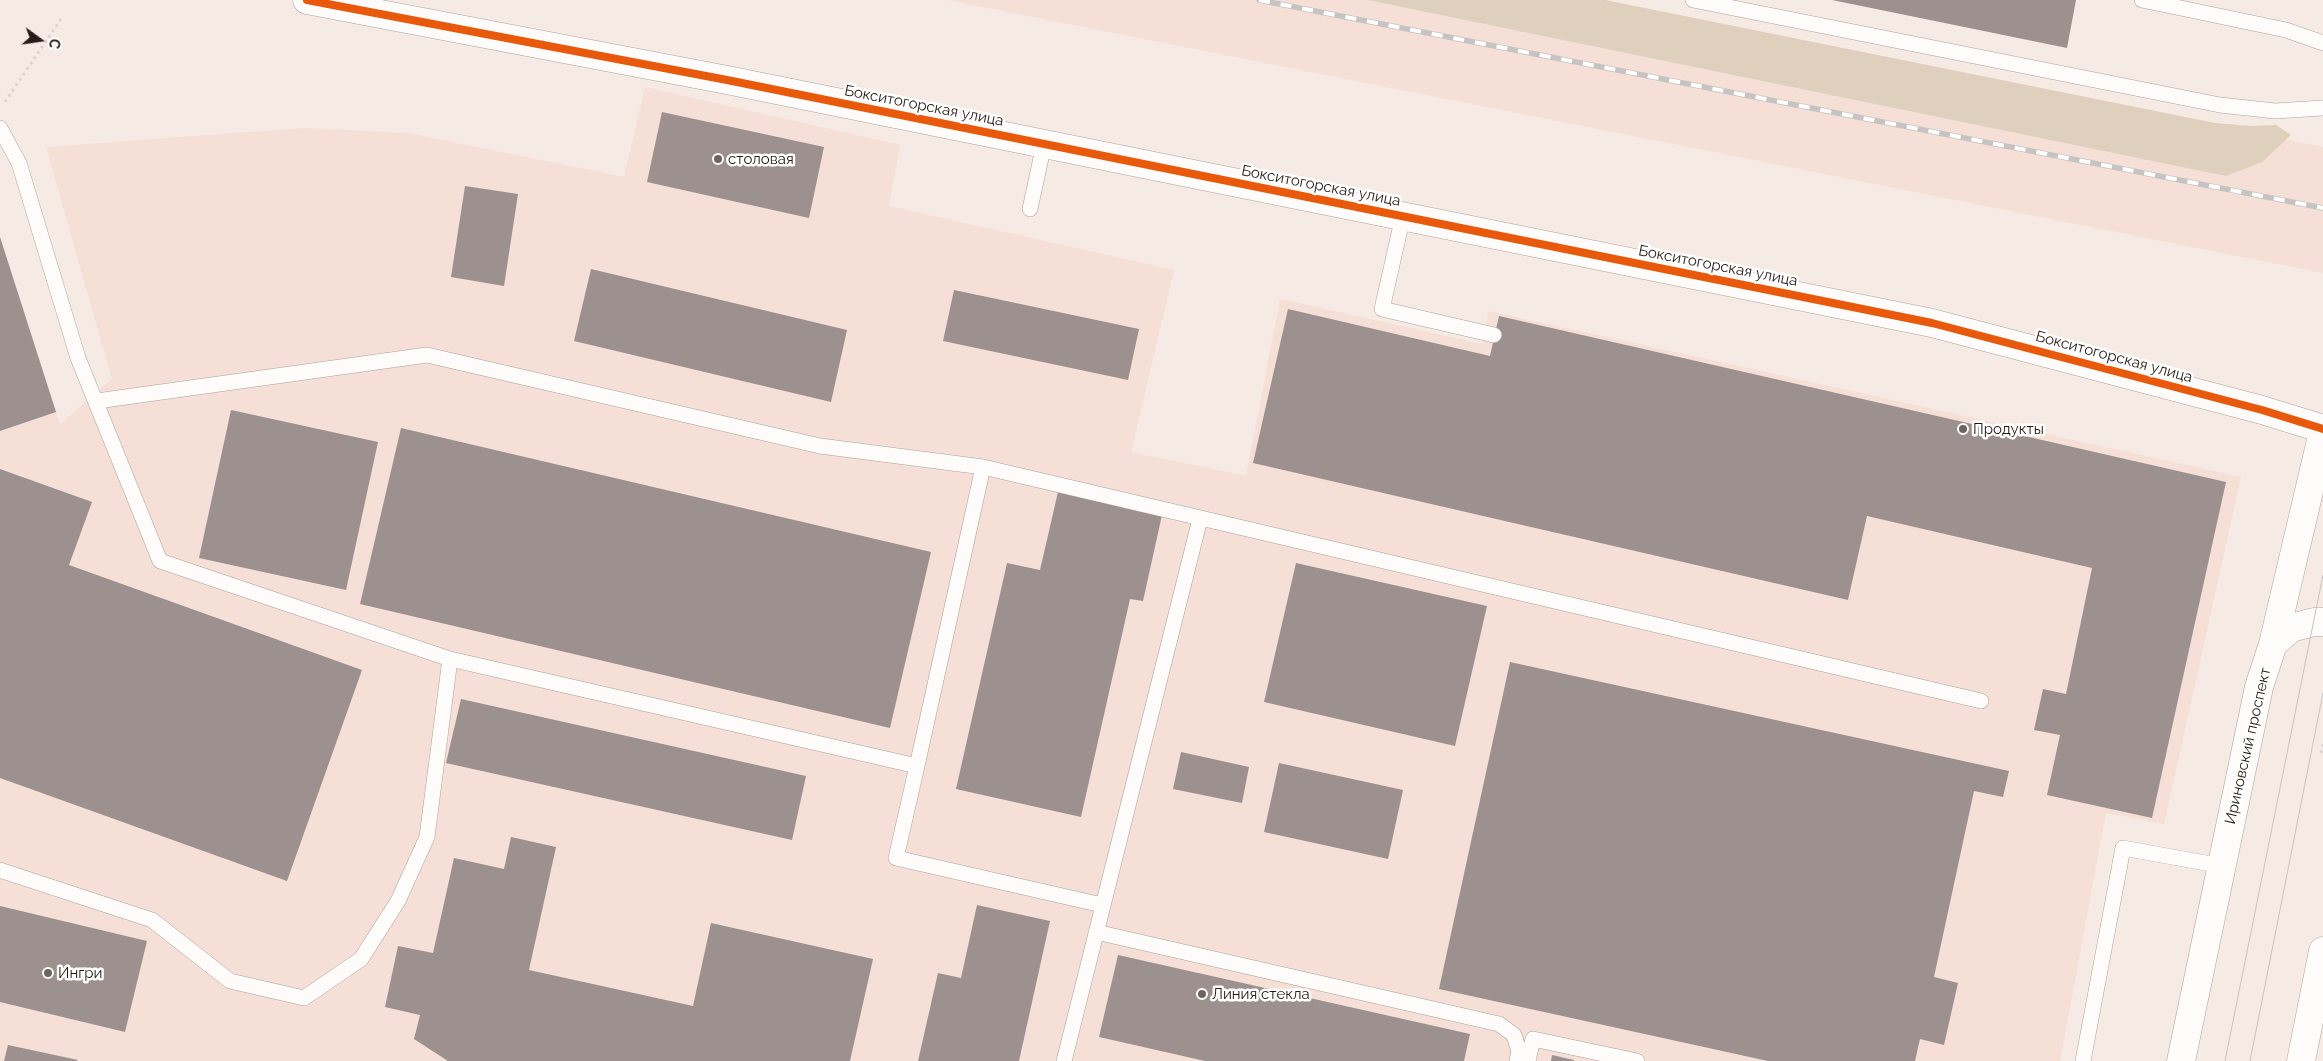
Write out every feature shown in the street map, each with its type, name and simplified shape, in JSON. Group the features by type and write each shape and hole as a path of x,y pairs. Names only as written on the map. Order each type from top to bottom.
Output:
{"street":[{"name":"Бокситогорская улица","path":"307,0 1044,144 1932,323 2262,410 2323,430"},
{"name":"Ириновский проспект","path":"2181,1061 2260,687 2273,644 2323,430"},
{"path":"2273,644 2291,628 2314,622 2323,622"},
{"path":"2301,1061 2323,951"}],"lane":[{"path":"1693,0 2220,105 2275,111 2323,108"},
{"path":"2142,0 2286,30 2323,42"},
{"path":"0,128 19,163 78,358 97,401 160,561 450,659 917,766"},
{"path":"1030,209 1044,144"},
{"path":"1403,216 1382,309 1494,335"},
{"path":"97,401 427,356 820,446 983,467 1200,520 1981,701"},
{"path":"983,467 896,858 1102,905"},
{"path":"1066,1061 1102,905 1200,520"},
{"path":"0,870 152,920 230,981 304,998 361,959 398,901 427,837 450,659"},
{"path":"2082,1061 2123,848 2222,866"},
{"path":"1096,932 1498,1024 1514,1035 1519,1051 1517,1061"},
{"path":"1528,1061 1533,1039 1637,1061"}],"path":[{"path":"0,109 61,19"},
{"path":"2321,753 2323,744"}],"shaded area":[{"path":"948,0 1587,0 2323,147 2323,273"},
{"path":"1368,0 1605,0 2215,123 2250,126 2276,125 2291,135 2262,162 2226,176"},
{"path":"645,87 900,145 889,206 1174,270 1131,452 1246,476 1280,299 1482,344 1489,311 2241,477 2164,824 2106,813 2060,1061 0,1061 0,236 60,424 112,379 46,147 303,128 408,133 624,177"}],"building":[{"path":"1832,0 2076,0 2067,48"},
{"path":"662,112 824,147 809,218 647,182"},
{"path":"465,186 518,194 504,286 451,277"},
{"path":"0,237 56,412 0,431"},
{"path":"591,269 847,330 831,402 574,341"},
{"path":"954,290 1139,329 1128,380 943,341"},
{"path":"1288,309 1490,356 1499,316 2226,482 2152,818 2047,795 2060,735 2034,730 2043,689 2066,694 2092,568 1867,516 1848,600 1253,463"},
{"path":"231,410 378,442 346,590 199,558"},
{"path":"401,428 931,552 890,728 360,604"},
{"path":"0,469 92,502 69,565 362,670 287,881 0,778"},
{"path":"1058,492 1162,515 1143,601 1130,599 1081,817 956,789 1007,563 1040,570"},
{"path":"1296,563 1487,606 1455,746 1264,702"},
{"path":"1510,662 2009,771 2003,797 1974,791 1934,977 1958,983 1944,1045 1920,1039 1915,1061 1768,1061 1439,989"},
{"path":"461,699 806,776 792,840 446,763"},
{"path":"1181,752 1249,767 1242,803 1173,789"},
{"path":"1279,763 1403,790 1388,859 1264,832"},
{"path":"511,837 556,847 529,970 693,1006 711,923 873,959 850,1061 448,1061 414,1039 420,1015 385,1007 398,946 433,953 454,858 504,869"},
{"path":"977,905 1050,921 1019,1061 918,1061 938,973 961,978"},
{"path":"0,906 147,941 125,1032 0,1002"},
{"name":"Линия стекла","path":"1118,955 1470,1034 1464,1061 1205,1061 1099,1037"},
{"path":"8,1045 78,1060 4,1061"},
{"path":"1552,1055 1574,1060 1574,1061 1551,1061"}],"tram line":[{"path":"2225,1061 2323,575"},
{"path":"2250,1061 2323,693"}],"railway":[{"path":"1259,0 2323,208"}],"cycle path":[{"path":"307,0 727,80 1932,323 2262,410 2323,429"}],"place":[{"name":"столовая","path":"718,159"},
{"name":"Продукты","path":"1963,429"},
{"name":"Ингри","path":"48,973"},
{"name":"Линия стекла","path":"1202,994"}]}
